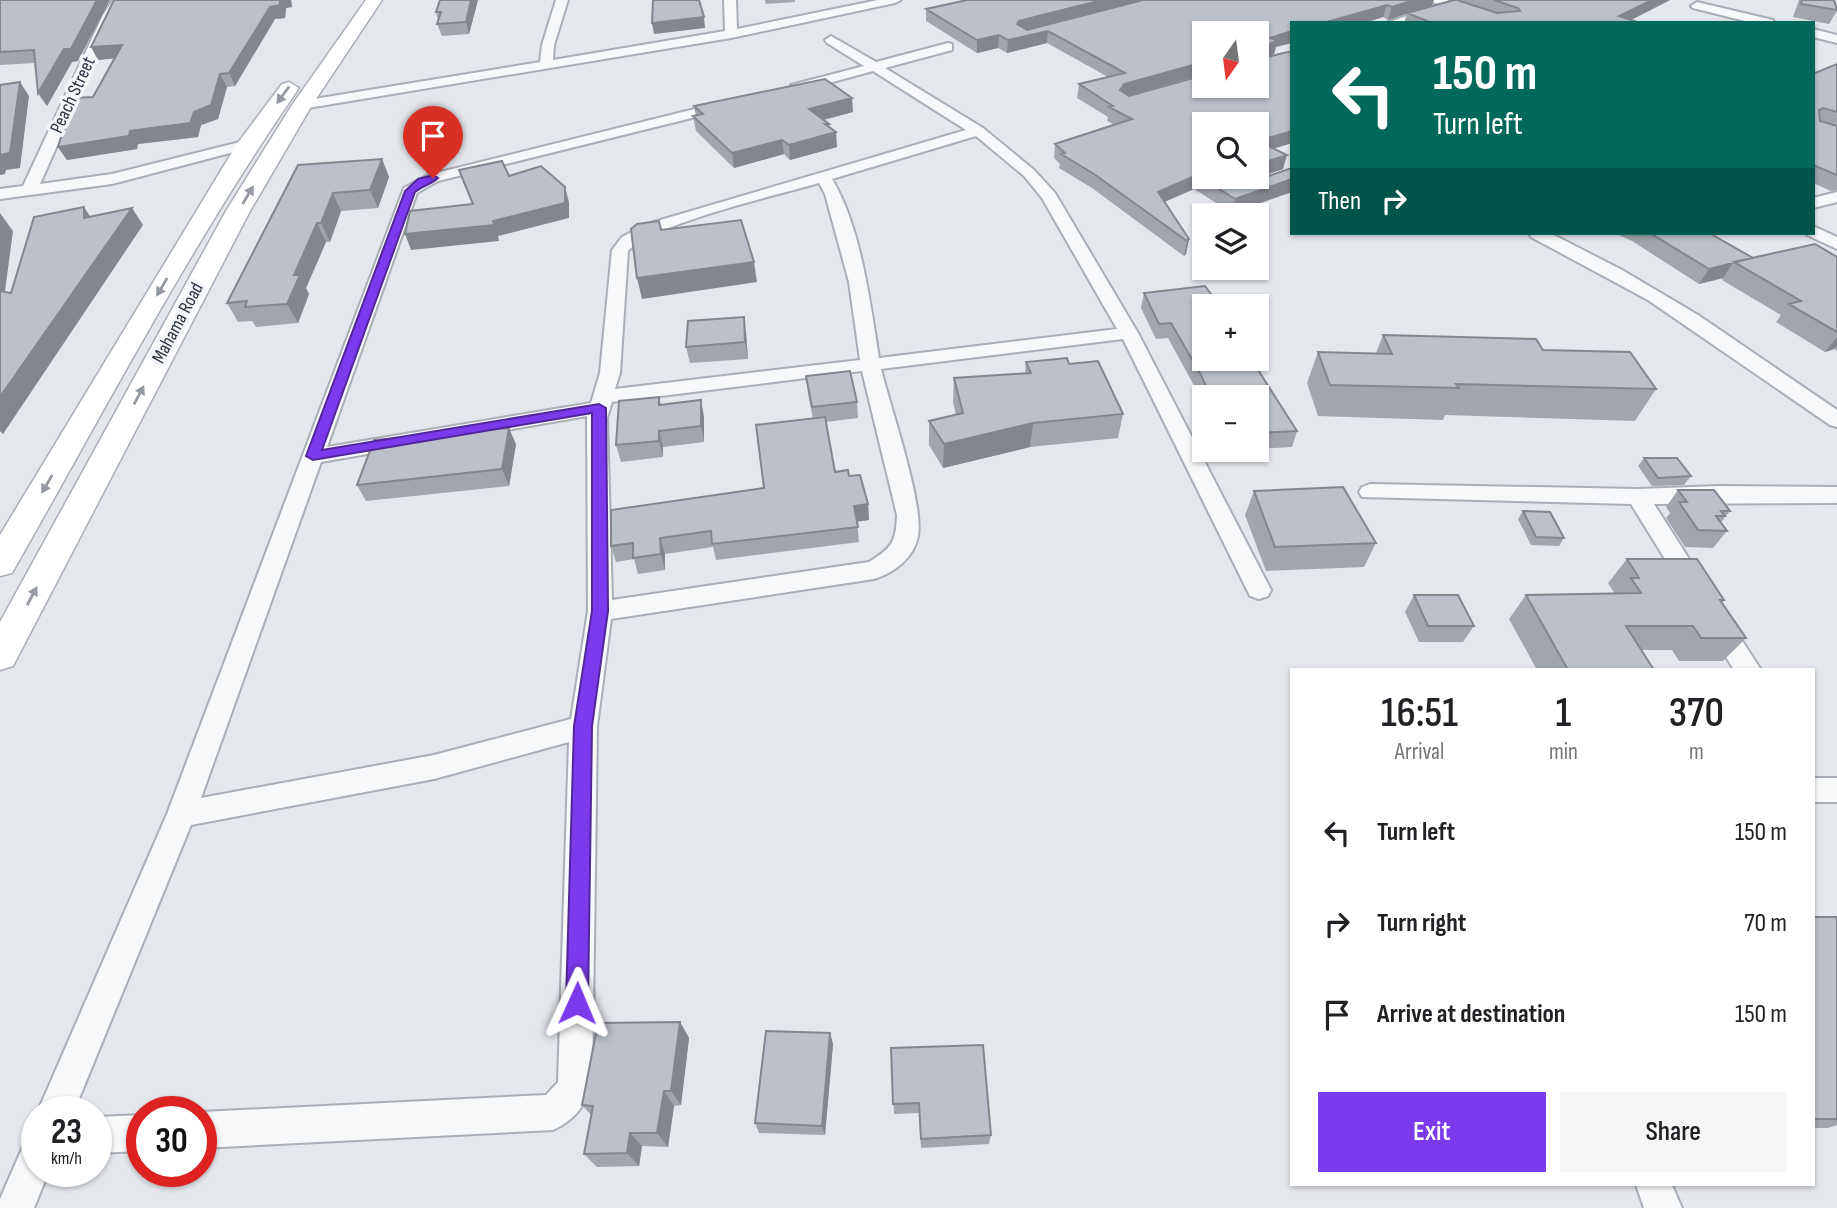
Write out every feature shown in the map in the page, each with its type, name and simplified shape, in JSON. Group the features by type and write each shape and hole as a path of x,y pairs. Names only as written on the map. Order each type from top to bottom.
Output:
{"street":[{"name":"Peach Street","path":"29,191 109,15 119,0"},
{"name":"Mahama Road","path":"0,564 248,144 352,0"},
{"name":"Mahama Road","path":"0,656 238,211 302,105 374,0"},
{"path":"546,65 548,45 562,0"},
{"path":"730,0 731,34"},
{"path":"302,105 731,34 891,0"},
{"path":"1400,21 1457,7 1435,0"},
{"path":"1697,6 1761,21"},
{"path":"1815,34 1837,39"},
{"path":"831,40 978,131 1029,173 1049,196 1129,333 1259,590"},
{"path":"781,92 875,69 948,47"},
{"path":"62,1096 180,814 410,191 422,181 433,178 741,102"},
{"path":"217,1129 553,1112 567,1099 575,1087 583,726 600,611 602,402 610,373 620,250 628,241 653,227 978,131"},
{"path":"0,194 112,178 248,144"},
{"path":"600,611 874,570 898,556 908,537 908,515 870,365 858,282 833,194 823,177"},
{"path":"1815,202 1837,197"},
{"path":"1815,232 1837,244"},
{"path":"1542,235 1582,253 1660,299 1737,349 1837,420"},
{"path":"313,456 602,402 1129,333"},
{"path":"1370,492 1638,496 1837,495"},
{"path":"1638,496 1747,668"},
{"path":"180,814 358,783 515,747 583,726"},
{"path":"1654,1186 1663,1208"},
{"path":"15,1208 24,1187"}],"building":[{"path":"0,0 97,0 71,49 64,49 38,93 34,50 0,52"},
{"path":"114,0 280,0 280,5 270,7 229,73 220,74 211,105 194,112 190,123 130,131 129,136 58,147 73,98 93,97 122,45 91,47"},
{"path":"440,0 471,0 466,22 437,24 441,12 436,12"},
{"path":"653,0 699,0 704,17 652,23"},
{"path":"967,0 1102,0 1019,21 1017,24 1027,30 1143,0 1414,0 1330,21 1290,21 1290,32 1270,38 1278,41 1269,44 1269,21 1192,21 1192,65 1124,84 1120,90 1129,96 1192,78 1192,98 1269,98 1269,56 1290,51 1290,132 1269,138 1269,112 1192,112 1192,177 1158,192 1189,239 1187,241 1094,174 1061,154 1065,153 1055,144 1132,119 1109,107 1113,106 1079,84 1125,73 1048,31 1008,40 999,35 977,40 926,9"},
{"path":"1454,0 1497,13 1520,11 1494,0 1652,0 1619,16 1634,21 1427,21 1407,13"},
{"path":"1802,0 1834,0 1837,10 1801,4"},
{"path":"1837,64 1837,112 1823,108 1819,110 1820,121 1837,126 1837,175 1815,166 1815,73"},
{"path":"825,79 852,98 809,109 836,132 789,145 782,140 732,153 693,116 703,114 694,106"},
{"path":"20,82 10,153 0,155 0,85"},
{"path":"1269,146 1287,155 1269,161"},
{"path":"382,159 370,190 333,193 294,275 300,275 287,304 245,307 247,301 227,303 298,165"},
{"path":"502,161 509,176 541,166 565,187 565,203 493,221 494,225 405,234 410,211 473,204 459,170"},
{"path":"1290,169 1290,180 1269,187 1269,176"},
{"path":"1219,189 1264,189 1235,199"},
{"path":"84,207 84,218 132,208 0,397 0,291 11,293 34,217"},
{"path":"741,220 754,262 637,278 631,229 637,224 659,221 661,230"},
{"path":"1653,235 1713,235 1753,258 1709,269"},
{"path":"1815,244 1837,257 1837,332 1789,304 1801,301 1734,262"},
{"path":"1205,286 1211,294 1192,294 1192,359 1171,323 1159,324 1144,293"},
{"path":"744,317 745,342 686,347 688,321"},
{"path":"1383,335 1536,339 1543,350 1630,352 1656,389 1456,384 1459,388 1330,385 1318,352 1392,354"},
{"path":"1067,358 1069,364 1098,361 1123,414 1033,423 944,444 929,421 963,413 954,378 1031,373 1026,362"},
{"path":"850,371 857,402 812,407 806,376"},
{"path":"1199,371 1259,371 1268,385 1206,385"},
{"path":"1269,387 1297,431 1269,432"},
{"path":"659,397 659,405 701,400 701,426 659,431 659,441 616,445 619,401"},
{"path":"825,417 835,472 848,470 849,476 860,475 868,504 854,506 858,527 712,544 711,531 660,538 661,554 633,558 633,543 611,546 611,510 764,488 756,425"},
{"path":"509,428 502,469 357,485 374,440"},
{"path":"1644,458 1677,458 1691,476 1658,478"},
{"path":"1343,487 1376,543 1275,547 1254,491"},
{"path":"1678,490 1714,490 1730,511 1721,511 1725,516 1716,516 1727,531 1698,530 1679,502 1687,502"},
{"path":"1523,511 1550,512 1564,538 1536,537"},
{"path":"1627,559 1697,559 1746,638 1701,638 1693,626 1626,626 1653,668 1567,668 1526,595 1641,593 1631,578 1639,578"},
{"path":"1414,595 1458,595 1474,626 1428,626"},
{"path":"1815,917 1836,917 1837,920 1837,1119 1815,1119"},
{"path":"680,1022 671,1091 664,1091 657,1133 630,1133 627,1153 584,1154 593,1106 582,1105 598,1023"},
{"path":"766,1031 830,1033 822,1126 755,1123"},
{"path":"983,1045 991,1135 921,1139 919,1103 893,1104 891,1048"}],"route":[{"path":"433,178 422,181 410,191 313,456 599,408 600,611 583,726 577,1003"}]}
